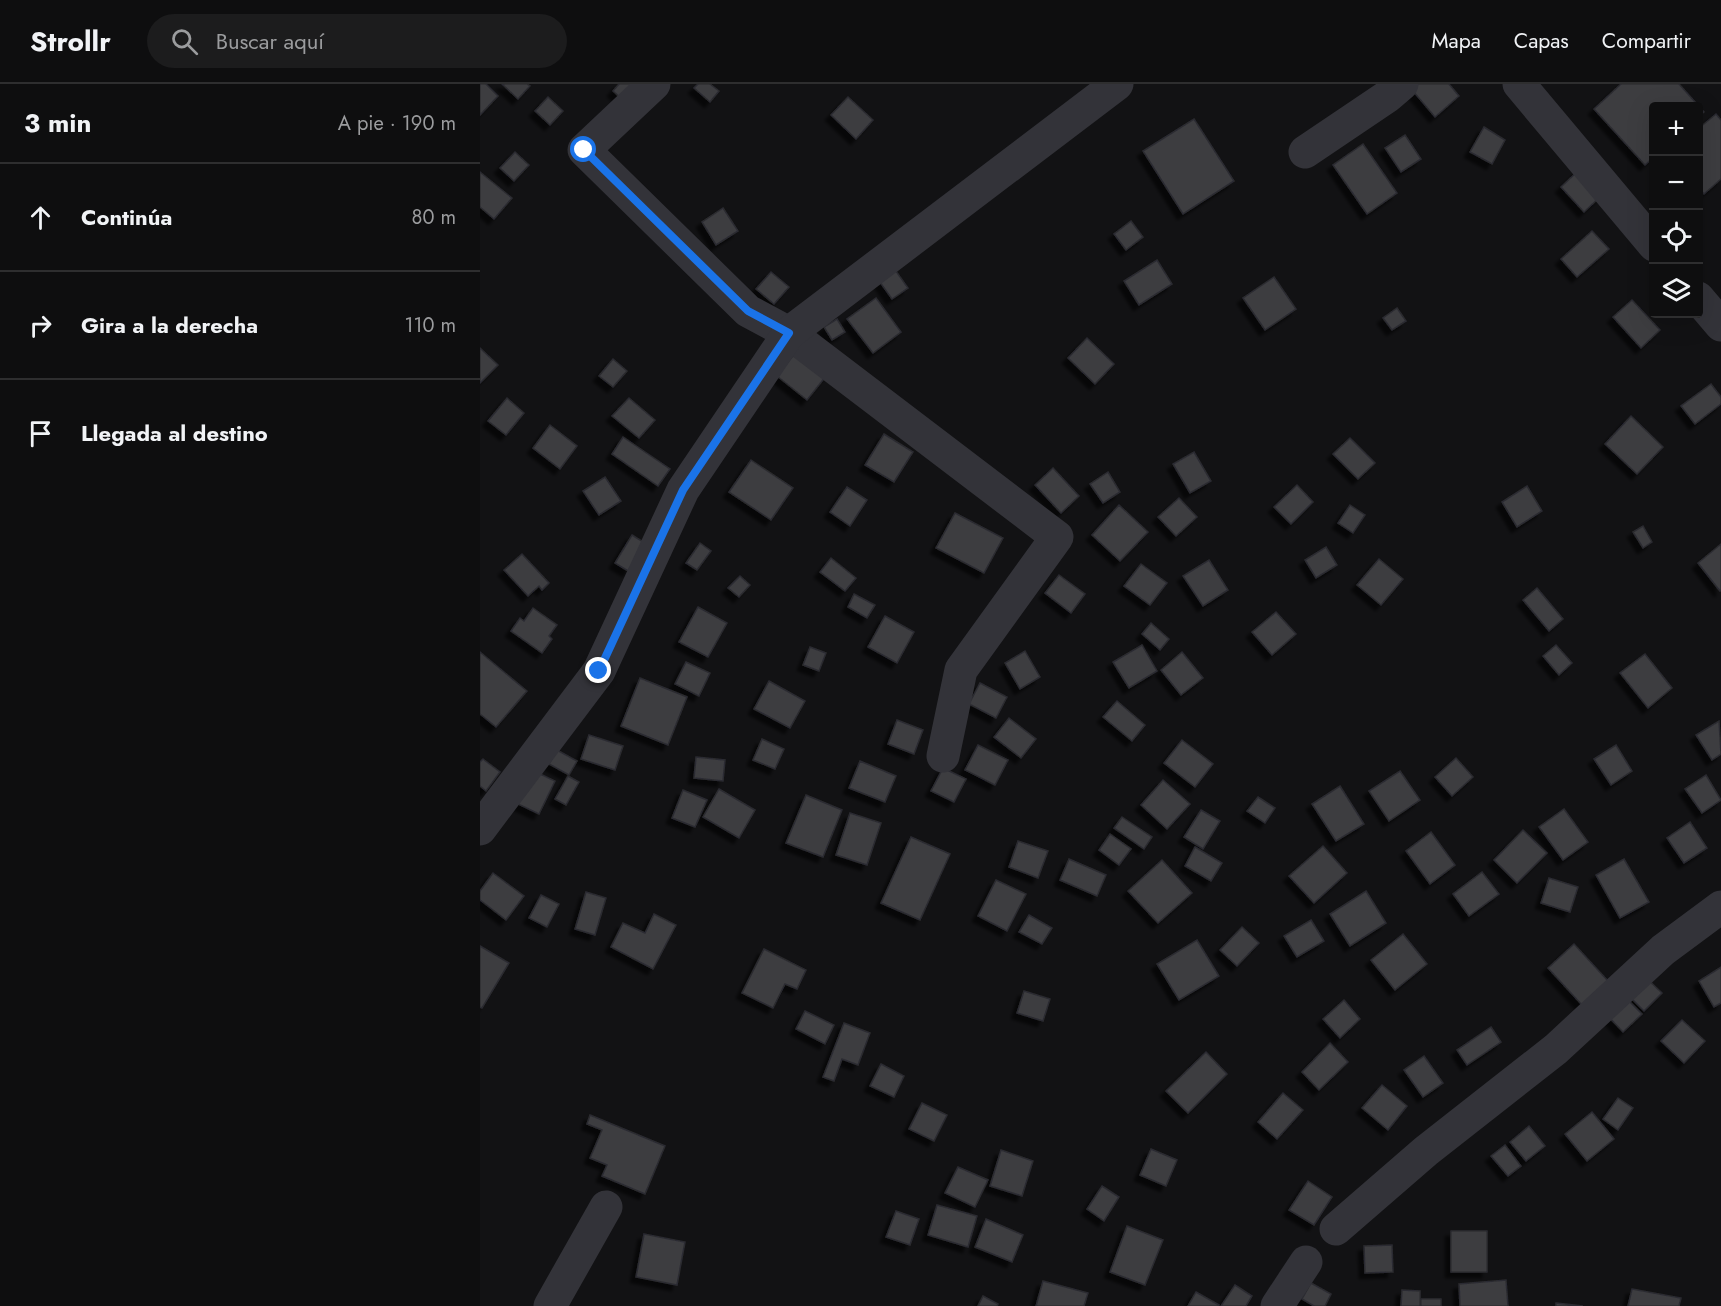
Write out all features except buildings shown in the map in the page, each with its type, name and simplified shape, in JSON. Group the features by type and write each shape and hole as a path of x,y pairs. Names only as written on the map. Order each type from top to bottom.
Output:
{"street":[{"path":"654,84 584,150 748,311 789,333 1057,537 961,670 943,756"},
{"path":"480,830 599,671 683,490 789,333 1117,84"},
{"path":"1305,152 1402,84"},
{"path":"1518,84 1649,240"},
{"path":"1703,304 1721,325"},
{"path":"1336,1229 1426,1151 1556,1049 1663,950 1721,907"},
{"path":"550,1306 606,1207"},
{"path":"1277,1306 1306,1262"}],"route":[{"path":"584,150 748,311 789,333 683,490 599,671"}]}
